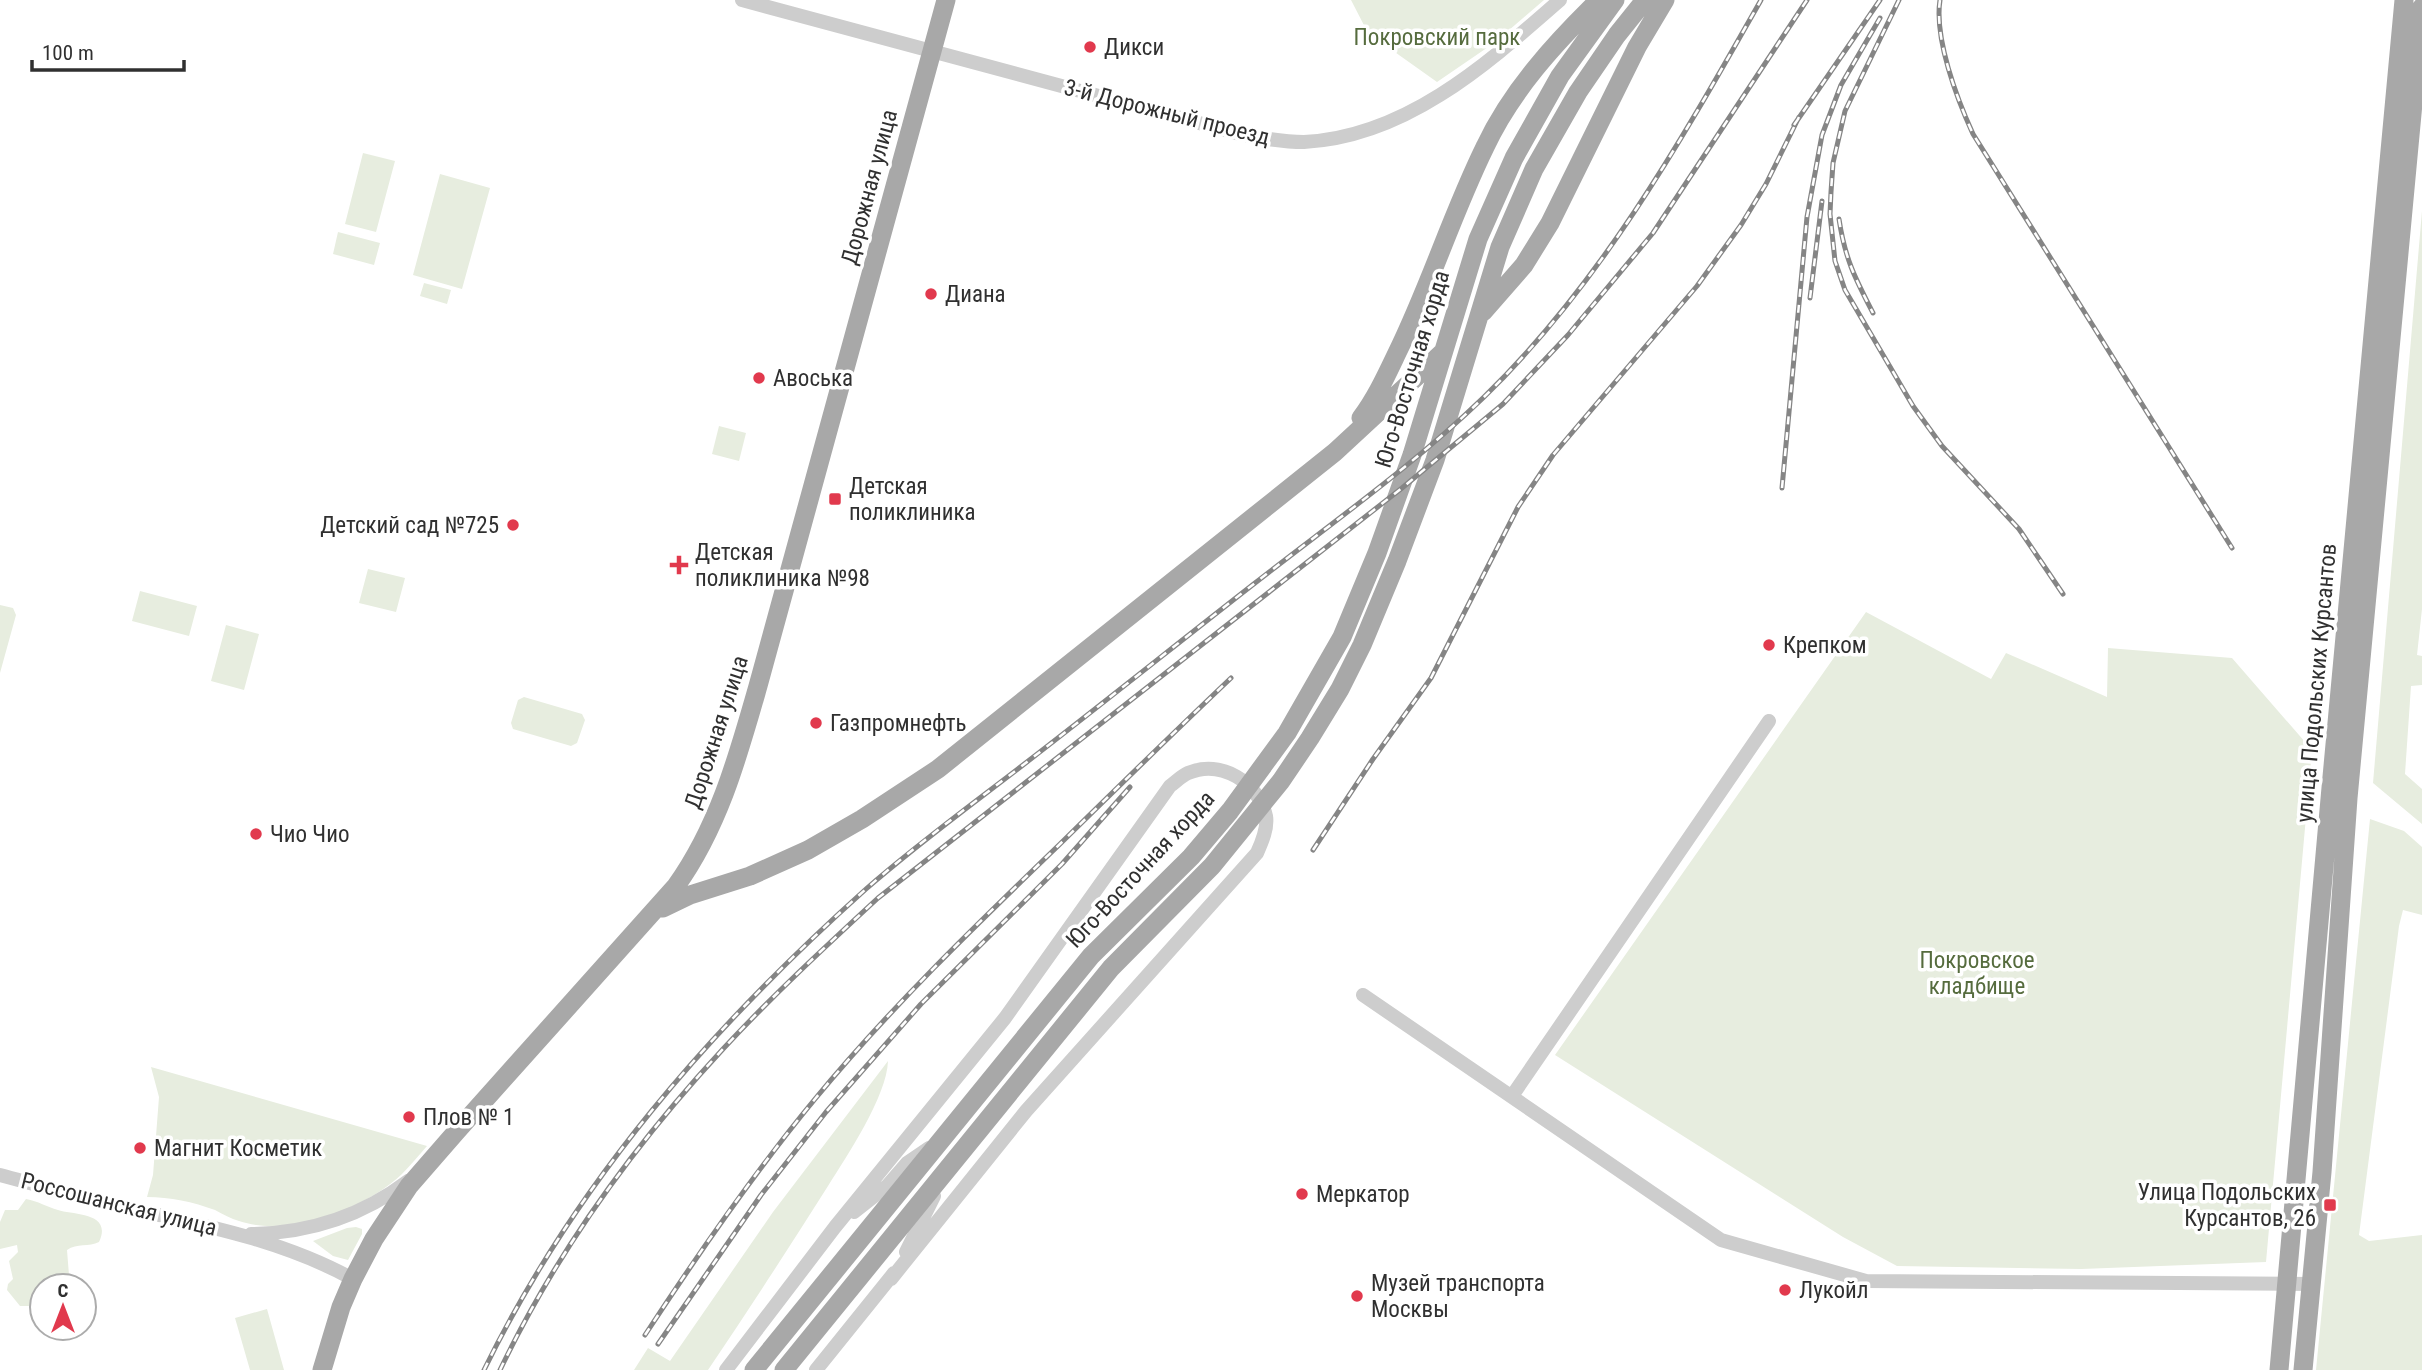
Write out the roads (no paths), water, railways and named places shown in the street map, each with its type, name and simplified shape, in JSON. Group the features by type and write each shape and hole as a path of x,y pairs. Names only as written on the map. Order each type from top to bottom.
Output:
{"main road":[{"name":"Дорожная улица","path":"323,1370 341,1307 385,1221 423,1169 676,886 691,865 716,816 738,757 946,0"},
{"path":"1335,453 1372,404 1410,328 1485,145 1536,68 1599,0"},
{"name":"Юго-Восточная хорда","path":"754,1370 1091,956 1191,857 1230,811 1287,733 1342,636 1377,554 1412,455 1474,251 1488,215 1514,158 1560,76 1615,0"},
{"name":"Юго-Восточная хорда","path":"784,1370 1111,968 1212,866 1281,781 1340,689 1363,645 1435,460 1500,247 1534,169 1578,92 1645,0"},
{"path":"650,917 670,903 750,876 808,850 862,819 938,769 1335,453 1462,335 1524,265 1550,223 1637,47 1665,0"},
{"name":"улица Подольских Курсантов","path":"2279,1370 2333,743 2404,0"},
{"name":"улица Подольских Курсантов","path":"2303,1370 2312,1284 2348,798 2422,6"},
{"path":"691,865 692,877 699,884 712,888"},
{"path":"676,886 691,891 712,888"}],"street":[{"name":"3-й Дорожный проезд","path":"742,0 1240,134 1301,142 1364,132 1420,108 1519,36 1560,0"},
{"path":"1512,1096 1769,721"},
{"path":"726,1370 835,1227 1005,1018 1170,786 1188,773 1200,770 1220,771 1239,777 1256,795 1266,816 1257,853 1026,1111 816,1370"},
{"path":"1363,995 1721,1240 1866,1281 2312,1284"},
{"path":"835,1227 887,1186 907,1163 941,1139"},
{"path":"891,1279 930,1201 962,1154"},
{"name":"Россошанская улица","path":"237,1234 299,1230 348,1216 379,1202 423,1169"},
{"name":"Россошанская улица","path":"0,1175 237,1234 316,1260 353,1279"}],"railway":[{"path":"484,1370 520,1301 604,1172 651,1111 701,1053 809,942 866,889 924,841 1401,470 1484,397 1526,353 1566,306 1637,208 1701,105 1761,0"},
{"path":"500,1370 546,1284 600,1201 690,1085 742,1029 878,898 1402,488 1503,404 1568,335 1653,233 1807,0"},
{"path":"1794,125 1880,0"},
{"path":"1899,0 1845,111 1833,163 1831,192 1830,214 1835,261 1845,290 1913,406 1942,446 2019,529 2063,594"},
{"path":"1940,0 1940,32 1944,50 1960,104 1973,134 2232,548"},
{"path":"1782,488 1807,217 1822,135 1841,85 1880,18"},
{"path":"1313,850 1431,678 1518,507 1553,455 1697,286 1741,225 1766,184 1799,117"},
{"path":"1810,298 1822,201"},
{"path":"1839,219 1844,246 1873,313"},
{"path":"645,1335 748,1185 815,1099 873,1032 965,937 1231,678"},
{"path":"658,1344 761,1195 826,1112 921,1004 1062,864 1130,787"}],"place":[{"name":"Дикси","path":"1090,47"},
{"name":"Диана","path":"931,294"},
{"name":"Авоська","path":"759,378"},
{"name":"Детская поликлиника","path":"835,499"},
{"name":"Детский сад №725","path":"513,525"},
{"name":"Детская поликлиника №98","path":"679,565"},
{"name":"Крепком","path":"1769,645"},
{"name":"Газпромнефть","path":"816,723"},
{"name":"Чио Чио","path":"256,834"},
{"name":"Плов № 1","path":"409,1117"},
{"name":"Магнит Косметик","path":"140,1148"},
{"name":"Меркатор","path":"1302,1194"},
{"name":"Улица Подольских Курсантов, 26","path":"2330,1205"},
{"name":"Лукойл","path":"1785,1290"},
{"name":"Музей транспорта Москвы","path":"1357,1296"}],"park label":[{"name":"Покровский парк","path":"1437,37"},
{"name":"Покровское кладбище","path":"1977,973"}]}
